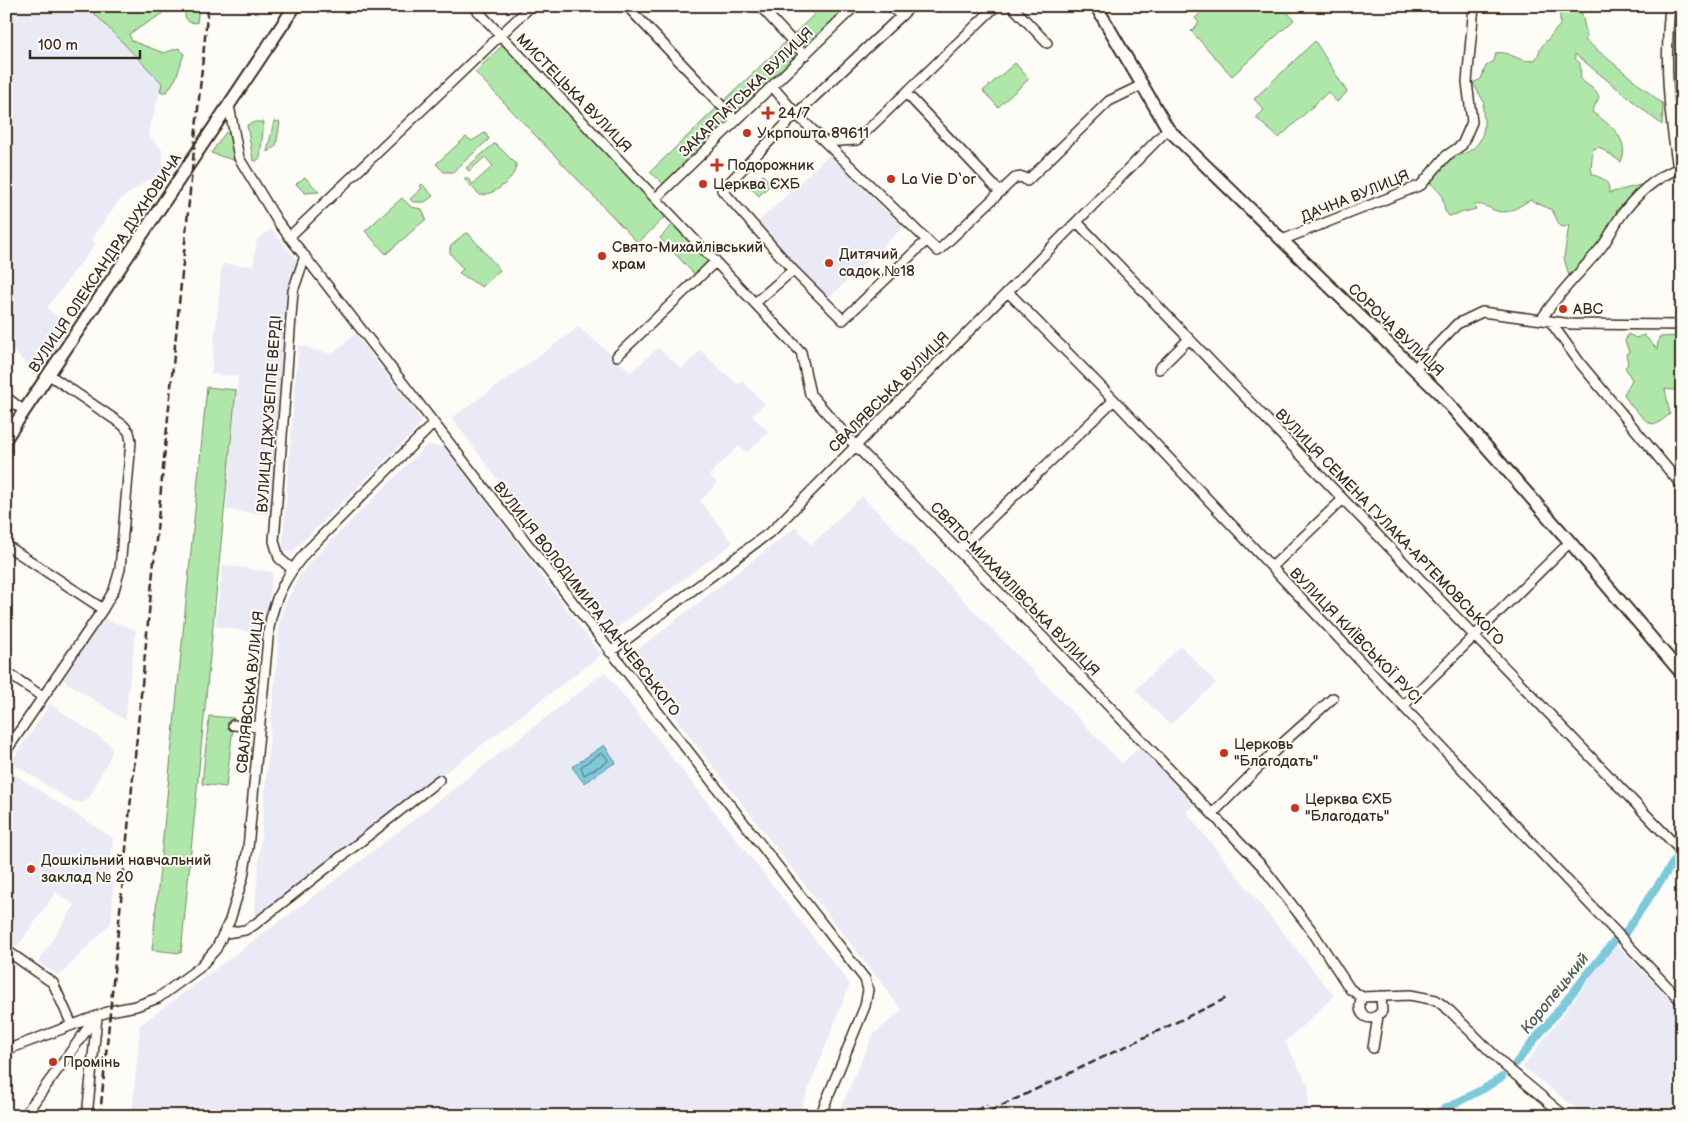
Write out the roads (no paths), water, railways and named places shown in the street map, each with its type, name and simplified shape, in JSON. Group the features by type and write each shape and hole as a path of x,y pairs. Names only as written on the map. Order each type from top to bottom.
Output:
{"main road":[{"name":"ВУЛИЦЯ ОЛЕКСАНДРА ДУХНОВИЧА","path":"6,438 295,6"},
{"name":"СОРОЧА ВУЛИЦЯ","path":"1096,6 1168,129 1459,415 1682,674"}],"street":[{"name":"МИСТЕЦЬКА ВУЛИЦЯ","path":"473,6 656,198"},
{"path":"289,236 531,6"},
{"path":"627,6 736,121"},
{"path":"760,6 805,54"},
{"name":"ЗАКАРПАТСЬКА ВУЛИЦЯ","path":"656,198 855,6"},
{"path":"890,6 900,16"},
{"path":"911,6 796,114 722,190 793,270 843,320 926,240"},
{"path":"826,142 857,140 996,6"},
{"path":"1012,6 1047,43"},
{"name":"ДАЧНА ВУЛИЦЯ","path":"1282,240 1421,185 1446,156 1462,145 1472,122 1467,82 1474,6"},
{"path":"1541,320 1552,302 1602,246 1620,218 1643,191 1658,178 1680,168 1667,96 1666,51 1670,6"},
{"path":"772,86 796,114 938,251 1016,178 1022,177 1027,181 1109,101 1142,85"},
{"path":"906,93 1000,192"},
{"name":"ВУЛИЦЯ ВОЛОДИМИРА ДАНЧЕВСЬКОГО","path":"229,106 239,158 260,196 289,236 865,979 868,990 865,1006 820,1116"},
{"name":"СВАЛЯВСЬКА ВУЛИЦЯ","path":"610,652 773,530 1168,129"},
{"name":"СВЯТО-МИХАЙЛІВСЬКА ВУЛИЦЯ","path":"656,198 802,352 810,394 856,446 1275,881 1350,988 1362,997"},
{"name":"ВУЛИЦЯ СЕМЕНА ГУЛАКА-АРТЕМОВСЬКОГО","path":"1078,222 1342,500 1475,635 1682,852"},
{"name":"ВУЛИЦЯ ДЖУЗЕППЕ ВЕРДІ","path":"292,569 279,558 274,541 293,291 305,256"},
{"path":"617,356 716,261"},
{"path":"755,303 793,270"},
{"name":"ВУЛИЦЯ КИЇВСЬКОЇ РУСІ","path":"1008,292 1114,400 1682,1002"},
{"path":"1414,369 1457,324 1482,312 1572,324 1682,325"},
{"path":"1550,322 1580,363 1682,486"},
{"path":"1159,369 1189,339"},
{"path":"6,751 102,610 114,590 120,569 131,442 129,432 123,425 48,374"},
{"path":"6,396 24,411"},
{"path":"958,550 1114,400"},
{"name":"СВАЛЯВСЬКА ВУЛИЦЯ","path":"6,1050 96,1016 148,1002 171,990 208,960 226,933 243,877 248,848 272,612 283,582 292,569 434,423"},
{"path":"1272,567 1342,500"},
{"path":"1403,706 1570,542"},
{"path":"6,545 102,610"},
{"path":"6,672 43,696"},
{"path":"1212,814 1285,741 1333,698"},
{"path":"233,725 260,727"},
{"path":"226,933 240,931 254,925 439,780"},
{"path":"6,950 53,983 72,1025"},
{"path":"1374,1017 1383,1008 1380,996"},
{"path":"1374,1017 1365,1016 1360,1011 1359,1004 1362,997 1419,996 1436,1000 1504,1065 1565,1116"},
{"path":"24,1116 96,1016"},
{"path":"87,1116 96,1016"},
{"path":"1373,1048 1376,1034 1374,1017"}],"water":[{"path":"604,745 616,762 584,783 572,767"}],"waterway":[{"name":"Коропецький","path":"1625,933 1677,857"},
{"name":"Коропецький","path":"1516,1063 1614,941"},
{"name":"Коропецький","path":"1431,1116 1502,1077"}],"railway":[{"path":"100,1116 208,6"},
{"path":"980,1116 1229,997"},
{"path":"965,1116 987,1105"}],"place":[{"name":"24/7","path":"768,113"},
{"name":"Укрпошта 89611","path":"747,133"},
{"name":"Подорожник","path":"717,165"},
{"name":"La Vie D‘or","path":"891,179"},
{"name":"Церква ЄХБ","path":"703,184"},
{"name":"Свято-Михайлівський храм","path":"602,256"},
{"name":"Дитячий садок №18","path":"829,263"},
{"name":"ABC","path":"1563,309"},
{"name":"Церковь \"Благодать\"","path":"1224,753"},
{"name":"Церква ЄХБ \"Благодать\"","path":"1295,808"},
{"name":"Дошкільний навчальний заклад № 20","path":"31,869"},
{"name":"Промінь","path":"53,1062"}]}
